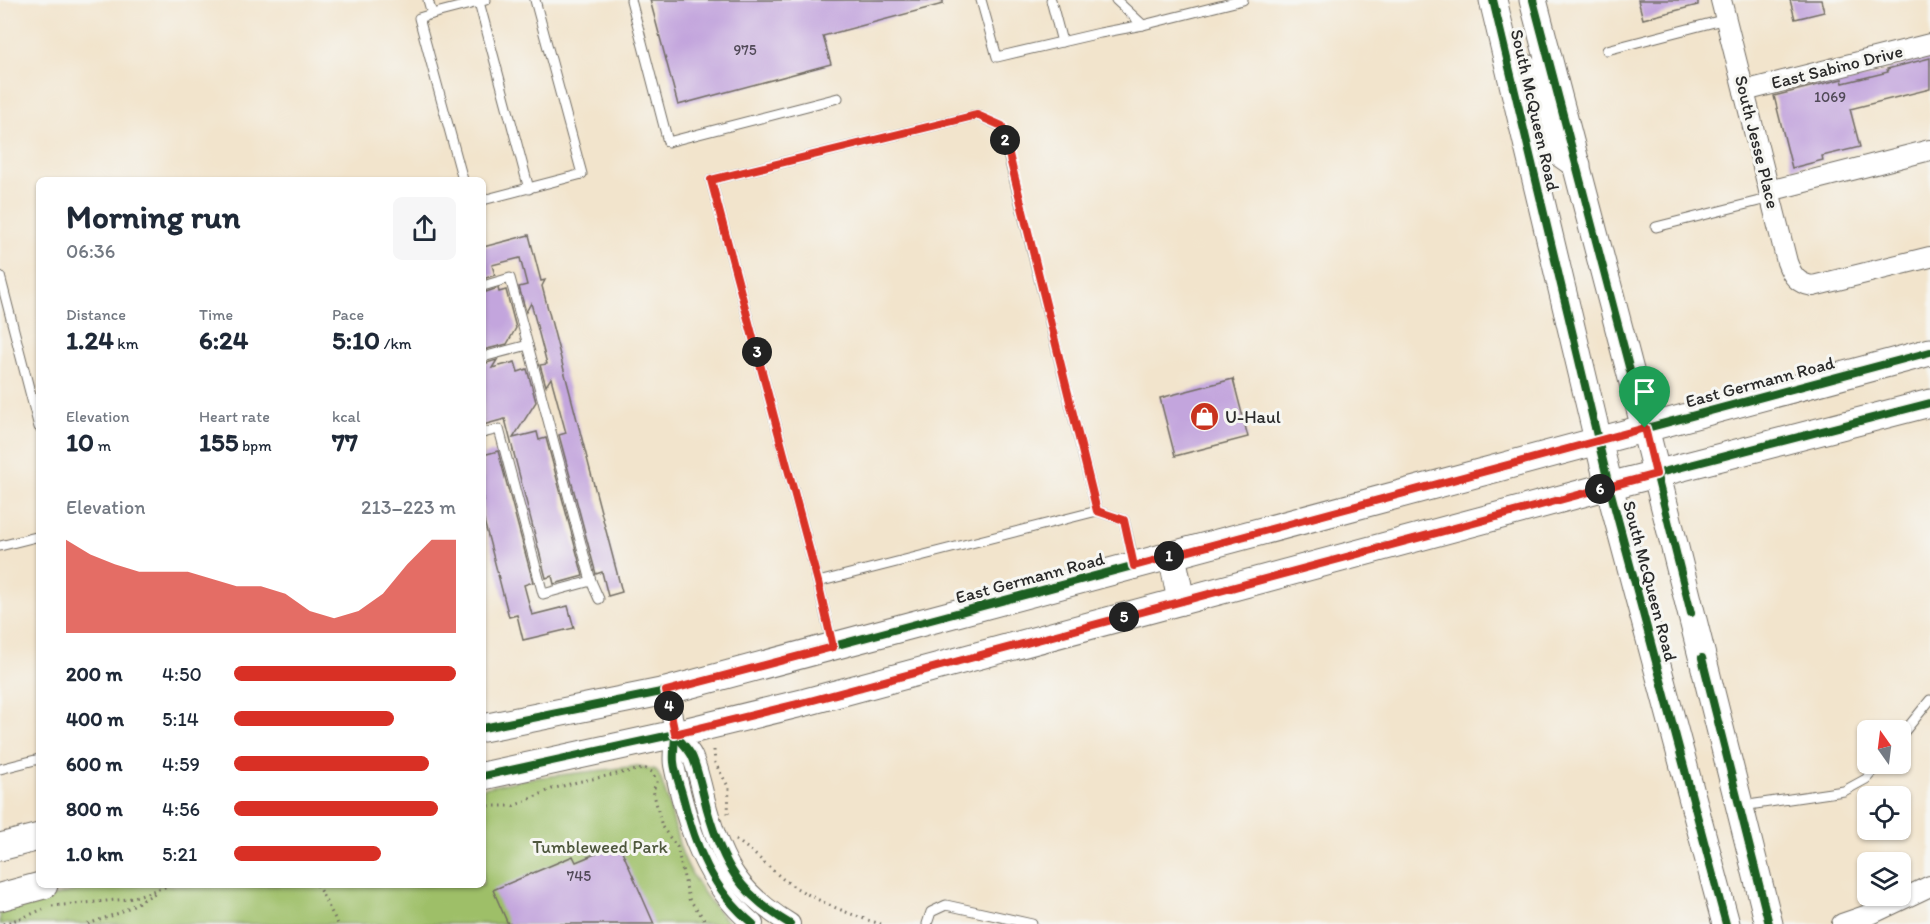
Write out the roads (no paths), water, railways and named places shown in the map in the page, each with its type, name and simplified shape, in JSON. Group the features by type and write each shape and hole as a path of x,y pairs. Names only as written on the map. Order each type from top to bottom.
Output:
{"main road":[{"name":"South McQueen Road","path":"1493,0 1609,486 1725,924"},
{"name":"South McQueen Road","path":"1533,0 1645,428 1769,924"},
{"path":"1509,62 1524,67 1531,75 1553,148 1577,165"},
{"name":"East Germann Road","path":"486,727 666,691 1930,352"},
{"path":"486,775 675,734 806,702 1609,486 1930,403"},
{"path":"1172,555 1181,601"},
{"path":"0,848 36,838"},
{"path":"0,897 36,887"}],"street":[{"name":"South Jesse Place","path":"1724,9 1787,262 1792,274 1798,281 1813,286 1930,257"},
{"name":"East Sabino Drive","path":"1744,91 1930,44"},
{"path":"1770,194 1930,150"},
{"path":"666,691 675,734 674,762 687,815 698,847 723,894 753,924"},
{"path":"675,734 692,756 718,844 726,862 741,885 756,901 790,924"},
{"path":"1842,924 1870,914 1930,886"}],"lane":[{"path":"428,0 432,14"},
{"path":"486,199 582,174 535,0"},
{"path":"631,0 668,142 838,98"},
{"path":"981,0 997,57 1100,33 1143,26 1243,0"},
{"path":"1051,0 1062,42"},
{"path":"1116,0 1143,26"},
{"path":"462,177 419,18 483,1 529,189"},
{"path":"1607,50 1724,9"},
{"path":"833,647 818,582 711,180 977,115 1002,126 1097,511"},
{"path":"1656,227 1770,194"},
{"path":"0,276 36,415"},
{"path":"486,285 510,278 591,582 599,599"},
{"path":"486,356 528,345"},
{"path":"486,432 499,429 543,594 591,582"},
{"path":"818,582 1097,511 1124,520 1134,566"},
{"path":"0,546 36,537"},
{"path":"1911,723 1930,700"},
{"path":"0,769 36,760"},
{"path":"1739,806 1844,791 1866,779 1870,774"},
{"path":"927,924 931,912 946,905 1032,924"}],"place":[{"name":"U-Haul","path":"1204,417"}],"park label":[{"name":"Tumbleweed Park","path":"600,847"}]}
